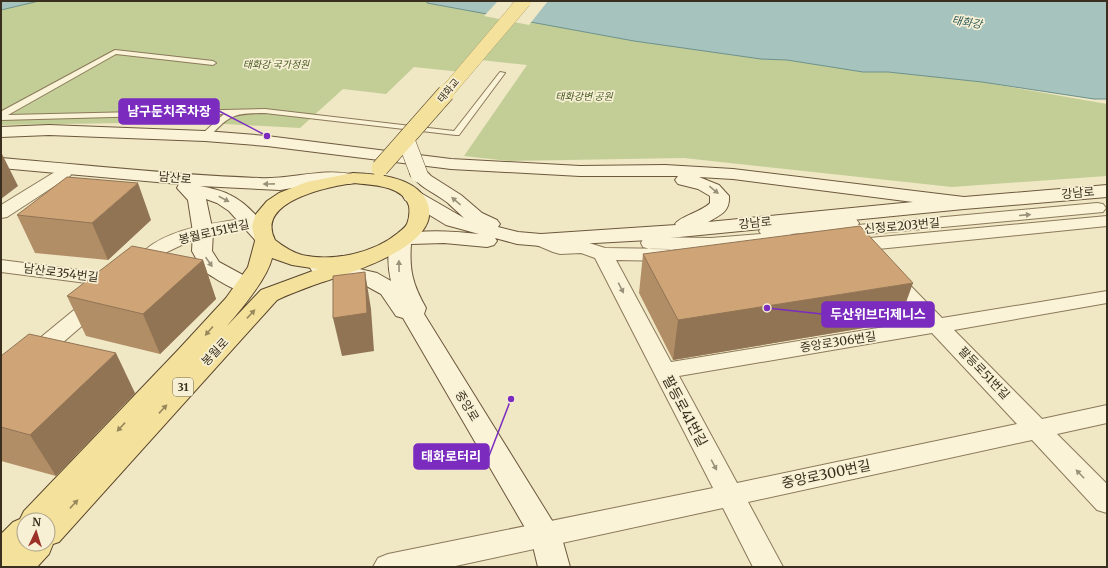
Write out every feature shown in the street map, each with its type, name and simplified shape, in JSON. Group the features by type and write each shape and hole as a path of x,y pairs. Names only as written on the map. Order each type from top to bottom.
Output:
{"main road":[{"name":"태화교","path":"376,174 524,1"},
{"path":"2,123 49,130 142,132 267,141 451,164 580,171 664,170 732,174 964,202"},
{"path":"1,141 42,136 106,136 142,132"},
{"path":"37,166 9,159 7,155 14,146 21,142 42,136"},
{"path":"406,140 420,174 425,180 454,199 475,218 534,240"},
{"name":"남산로","path":"1,163 166,178 260,184 280,184 330,177 349,179"},
{"name":"남산로","path":"1,168 64,173 159,184 211,194 226,199 260,231"},
{"path":"580,171 626,178 687,180 704,184 714,189 720,196 720,205 712,212 701,218 648,238"},
{"path":"306,262 346,262 371,256 396,244 413,230 420,216 418,202 408,191 376,174 315,184 298,190 282,199 271,208 260,231 267,244 279,254 296,260 337,271 369,278 389,289 402,310 412,314"},
{"path":"186,188 197,199 203,232 202,251 211,266 246,286"},
{"name":"강남로","path":"412,196 453,221 534,240 648,238 964,202 1107,191"},
{"name":"봉월로","path":"50,512 234,303 259,267 264,248 260,231"},
{"path":"401,240 412,238 444,237 495,242 534,240"},
{"name":"중앙로","path":"401,240 398,267 403,288 415,308 412,314 546,535 554,567"},
{"name":"봉월로","path":"51,512 269,295 283,288 337,271 371,256"},
{"path":"1,555 16,539"},
{"path":"17,567 31,552"}],"street":[{"path":"1,213 64,173"},
{"path":"593,250 648,238 1001,207 1009,199"},
{"name":"신정로203번길","path":"648,238 711,244 854,238 1107,208"},
{"path":"829,247 854,238 1099,222 1107,235"},
{"name":"봉월로151번길","path":"1,383 159,249 173,241 191,234 203,232 260,231"},
{"name":"팔등로51번길","path":"854,238 1107,502"},
{"path":"534,240 560,248 671,255 797,248"},
{"name":"팔등로41번길","path":"593,250 664,371 768,567"},
{"name":"남산로354번길","path":"1,266 121,281"},
{"name":"중앙로306번길","path":"664,371 938,326 1107,296"},
{"path":"1,360 25,362"},
{"name":"중앙로300번길","path":"388,567 546,535 1107,414"}],"lane":[{"path":"213,63 115,52 5,113 2,123 265,111 456,133 502,73"},
{"path":"205,136 220,121 234,112"}],"green space":[{"path":"39,1 427,1 427,3 634,41 761,59 787,60 863,72 888,72 982,82 1107,104 1107,176 952,187 684,158 509,161 464,156 527,65 481,60 470,73 414,67 386,94 343,89 300,128 188,122 1,125 1,10"}],"water":[{"path":"1,1 39,1 1,10"},
{"name":"태화강","path":"427,1 1107,1 1107,99 1094,99 982,82 888,72 863,72 787,60 761,59 634,41 427,3"}],"pier":[{"path":"498,1 548,1 529,25 484,16"}],"building":[{"path":"67,177 138,183 92,223 17,215"},
{"path":"860,226 913,283 678,320 643,254"},
{"path":"132,246 203,260 143,314 67,296"},
{"path":"365,272 367,313 333,318 333,276"},
{"path":"29,334 116,353 30,435 1,427 1,356"}],"place":[{"name":"남구둔치주차장","path":"267,136"},
{"name":"두산위브더제니스","path":"767,308"},
{"name":"태화로터리","path":"511,399"}],"park label":[{"name":"태화강 국가정원","path":"276,64"},
{"name":"태화강변 공원","path":"584,96"}]}
